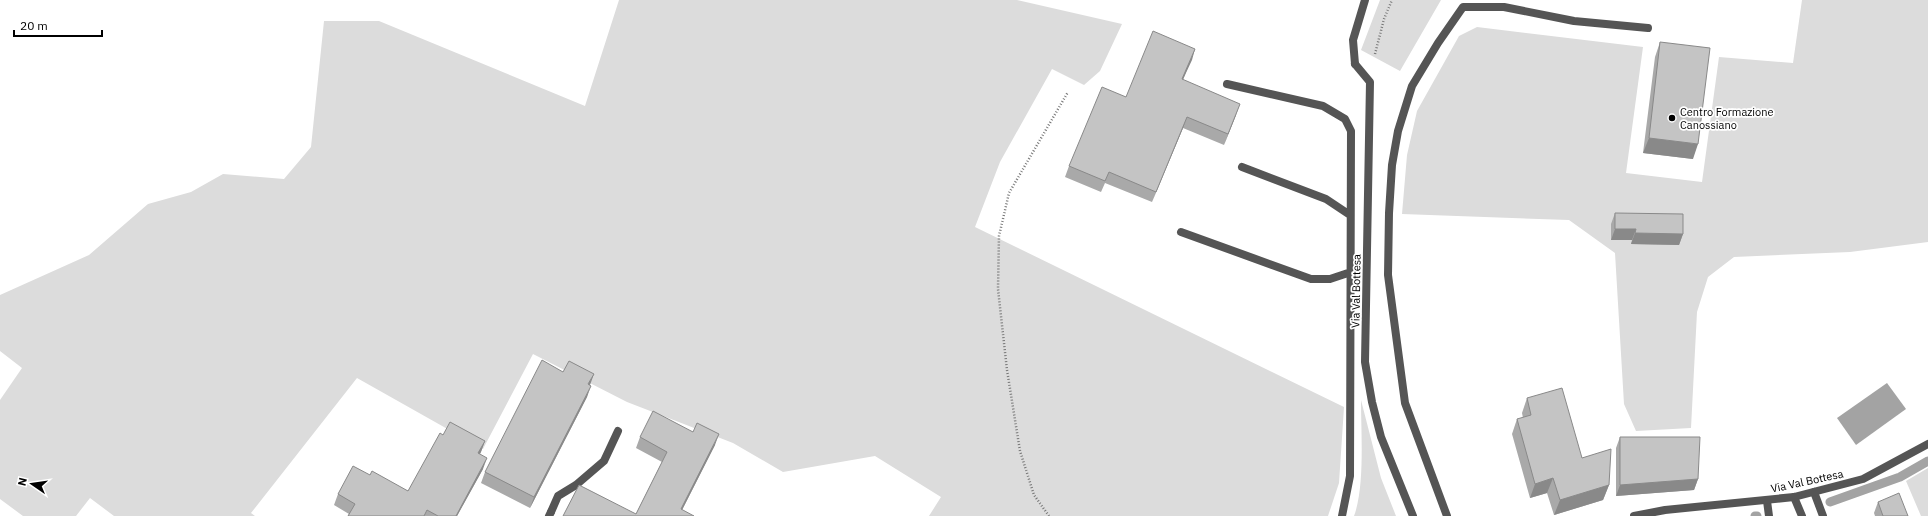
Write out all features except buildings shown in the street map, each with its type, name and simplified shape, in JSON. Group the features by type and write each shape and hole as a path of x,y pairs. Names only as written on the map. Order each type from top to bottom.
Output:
{"street":[{"path":"1365,0 1353,40 1355,64 1370,82"},
{"path":"1447,516 1405,403 1388,275 1389,213 1392,165 1398,131 1412,86 1438,43 1463,7 1504,7 1574,21 1648,28"},
{"name":"Via Val Bottesa","path":"1370,82 1365,362 1381,437 1413,516"},
{"path":"1227,84 1323,106 1345,118 1351,130 1350,476 1342,516"},
{"path":"1242,167 1326,199 1350,215"},
{"path":"1181,232 1311,279 1330,279 1351,272"},
{"path":"550,514 558,496 576,485 604,461 618,431"},
{"name":"Via Val Bottesa","path":"1637,516 1665,510 1767,501 1794,497 1863,479 1928,444"},
{"path":"1814,492 1823,516"},
{"path":"1794,497 1802,516"},
{"path":"1767,501 1769,516"}],"path":[{"path":"1370,82 1376,46 1392,0"},
{"path":"1049,516 1034,495 1020,451 1007,370 998,289 999,236 1009,193 1068,92"}],"shaded area":[{"path":"619,0 1017,0 1122,24 1100,71 1084,85 1052,69 1000,162 975,227 1344,407 1339,483 1328,516 929,516 941,497 875,456 783,472 733,443 627,402 533,354 483,449 357,378 251,513 255,516 114,516 90,498 76,516 23,516 0,499 0,400 22,368 0,351 0,295 89,255 148,204 191,192 223,174 284,179 311,147 324,21 379,21 585,106"},
{"path":"1380,0 1441,0 1400,71 1361,50"},
{"path":"1802,0 1928,0 1928,242 1850,252 1734,257 1708,277 1697,312 1691,428 1636,431 1624,404 1615,253 1569,220 1402,214 1407,155 1417,111 1459,36 1477,27 1643,47 1626,173 1702,182 1719,57 1793,63"},
{"path":"1887,383 1906,409 1856,445 1837,418"},
{"path":"1361,400 1381,478 1396,516 1354,516 1360,490 1361,475"},
{"path":"1928,468 1928,516 1921,516 1906,481"}],"waterway":[{"path":"1830,502 1900,477 1928,461"}],"place":[{"name":"Centro Formazione Canossiano","path":"1672,118"}]}
